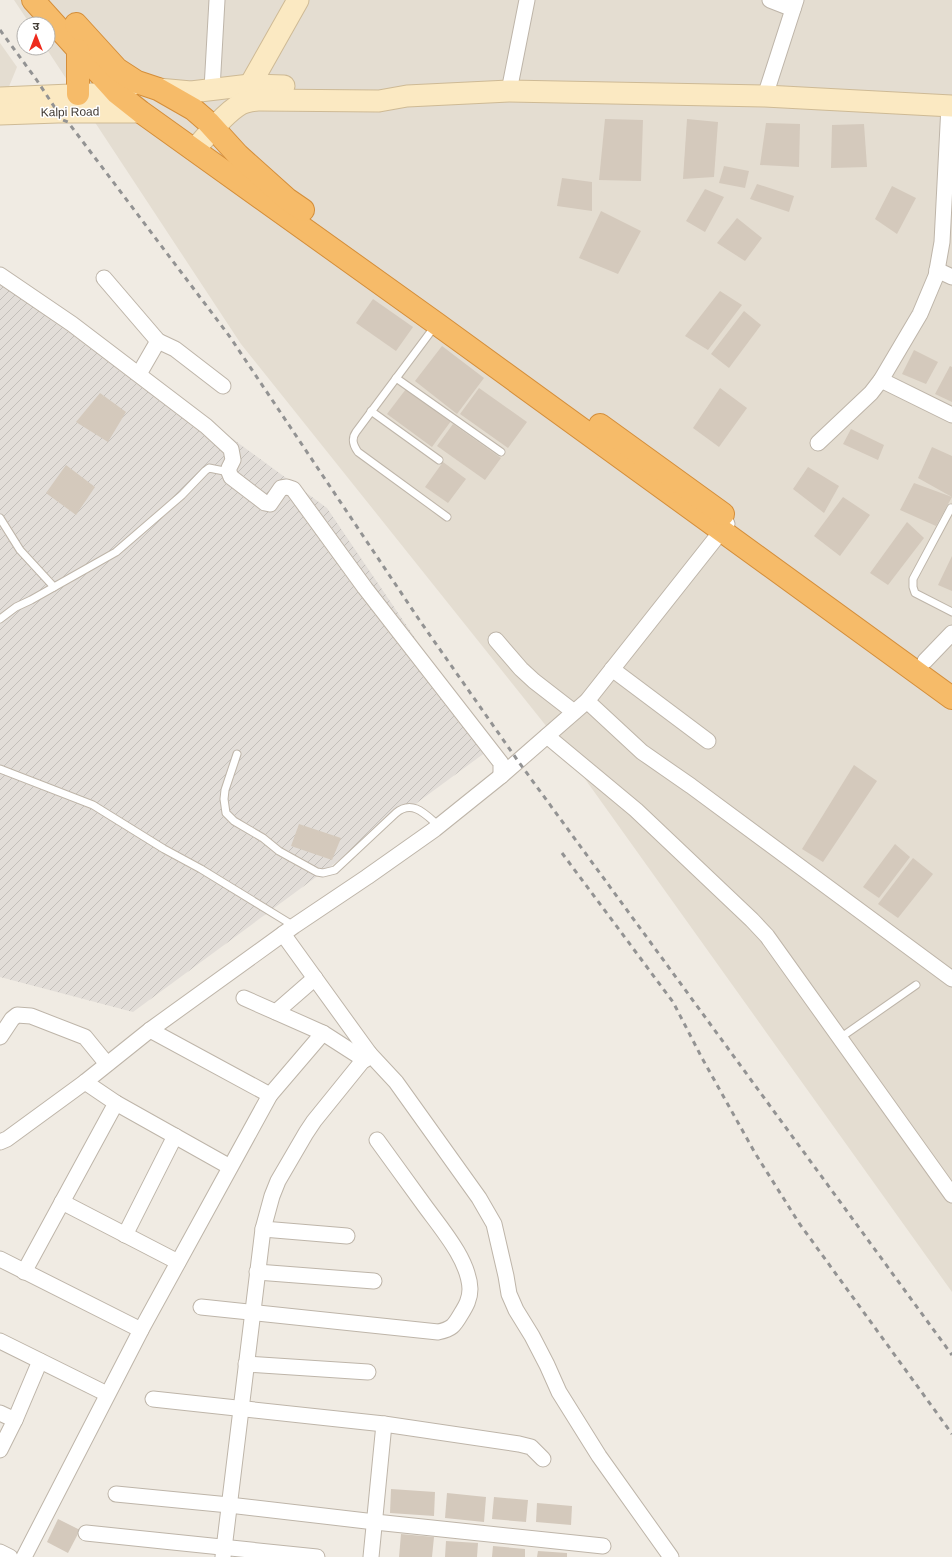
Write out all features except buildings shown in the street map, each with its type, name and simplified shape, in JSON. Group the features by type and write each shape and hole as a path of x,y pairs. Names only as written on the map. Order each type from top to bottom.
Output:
{"highway":[{"path":"33,0 117,93 141,112 437,324 725,526 952,698"},
{"path":"53,0 118,70 137,82 158,89 193,109 238,155 287,199 659,467 725,526 818,585 952,680"},
{"path":"78,50 78,94"}],"main road":[{"path":"194,150 213,128 245,102 298,0"},
{"name":"Kalpi Road","path":"0,98 117,93 137,82"},
{"path":"158,89 191,92 212,89 250,93 379,87 407,96 509,91 765,96 950,106"},
{"name":"Kalpi Road","path":"0,114 141,112"}],"street":[{"path":"212,89 217,0"},
{"path":"509,91 527,0"},
{"path":"765,96 794,4 770,0"},
{"path":"818,443 871,393 881,380 920,314 937,270 942,242 950,106"},
{"path":"937,270 952,277"},
{"path":"0,275 72,324 191,414 231,449 233,460 229,468 229,472 232,477 265,503 270,504 281,488 287,487 294,489 365,588 501,764 501,776"},
{"path":"104,278 158,341 175,349 222,386"},
{"path":"139,374 158,341"},
{"path":"881,380 952,415"},
{"path":"0,1142 7,1139 86,1082 150,1030 289,930 367,878 440,826 501,776 587,701 725,526"},
{"path":"925,661 952,633"},
{"path":"496,640 525,673 574,712"},
{"path":"612,669 708,741"},
{"path":"587,701 642,752 691,786 952,979"},
{"path":"547,736 636,810 752,920 771,942 949,1185"},
{"path":"289,930 315,978 367,1057"},
{"path":"276,1012 315,978"},
{"path":"244,998 322,1033 367,1057 396,1082 479,1198 494,1224 509,1294 516,1310 547,1365 559,1392 600,1456 671,1557"},
{"path":"0,1037 12,1019 17,1015 31,1016 85,1037 107,1064"},
{"path":"150,1030 270,1094"},
{"path":"24,1557 141,1330 270,1094 322,1033"},
{"path":"224,1552 257,1272 263,1229 272,1196 278,1182 314,1121 367,1057"},
{"path":"86,1082 116,1103 230,1167"},
{"path":"24,1272 116,1103"},
{"path":"125,1235 175,1136"},
{"path":"202,1307 438,1332 447,1330 453,1326 468,1302 470,1290 469,1278 464,1265 443,1230 377,1140"},
{"path":"62,1202 178,1262"},
{"path":"263,1229 347,1236"},
{"path":"0,1259 141,1330"},
{"path":"257,1272 374,1281"},
{"path":"0,1341 107,1394"},
{"path":"0,1450 15,1420 40,1361"},
{"path":"246,1364 368,1372"},
{"path":"152,1399 384,1424 519,1444 531,1447 543,1458"},
{"path":"0,1413 15,1420"},
{"path":"371,1557 384,1424"},
{"path":"116,1494 603,1546"},
{"path":"86,1533 224,1552 317,1557"},
{"path":"0,1552 10,1557"}],"lane":[{"path":"437,324 353,436 353,441 358,452 447,517"},
{"path":"396,378 501,452"},
{"path":"371,411 439,460"},
{"path":"0,619 16,607 116,552 182,495 205,471 210,468 229,472"},
{"path":"951,508 912,583 915,593 952,612"},
{"path":"0,518 20,550 54,587"},
{"path":"237,754 225,790 224,799 226,812 234,821 263,838 279,851 317,872 323,873 335,870 396,813 405,807 410,806 423,812 440,826"},
{"path":"0,769 93,805 164,849 202,869 289,930"},
{"path":"840,1038 916,985"}],"shaded area":[{"path":"14,0 952,0 952,1292 555,737 241,344 51,56 56,56 56,16 25,16"},
{"path":"0,43 17,67 8,89 0,89"},
{"path":"0,268 327,508 490,749 133,1012 0,977"}],"railway":[{"path":"0,30 36,79 63,120 68,122 230,337 420,621 518,761 952,1355"},
{"path":"562,853 673,1002 702,1058 755,1153 799,1223 952,1434"}]}
